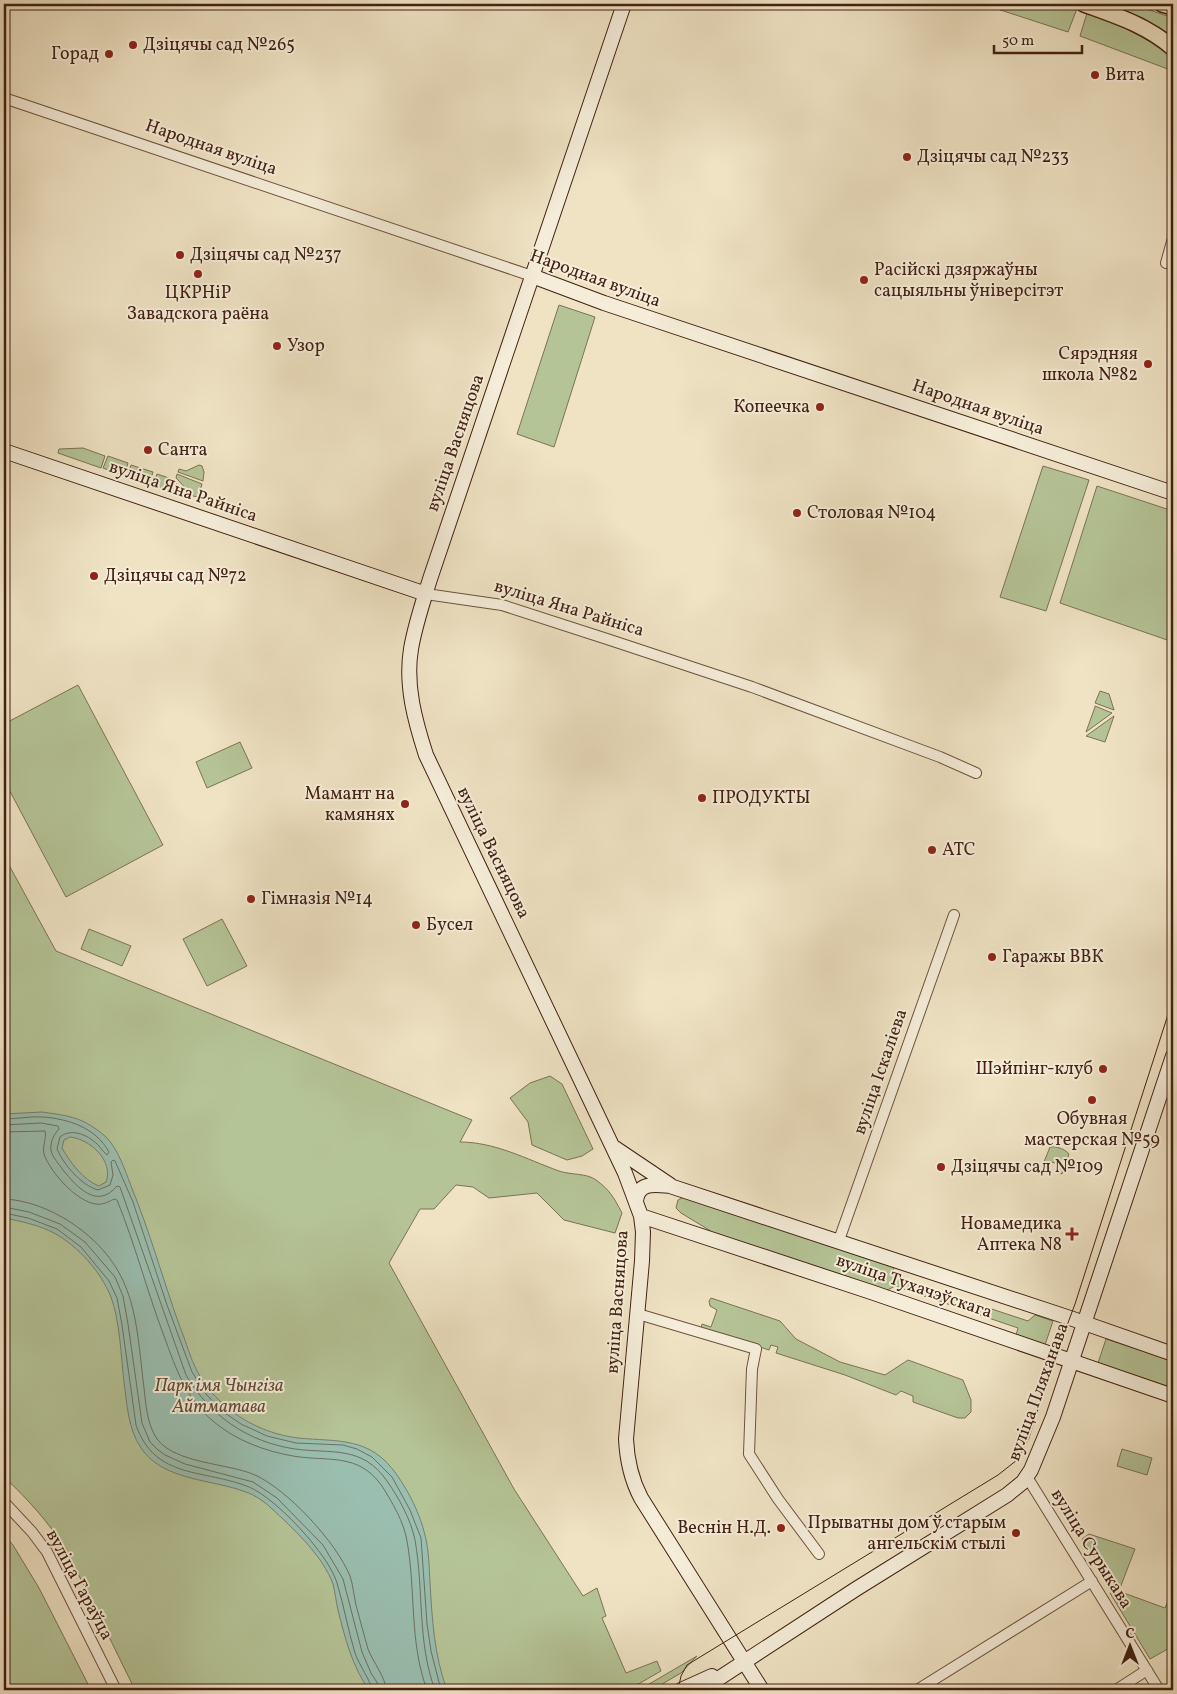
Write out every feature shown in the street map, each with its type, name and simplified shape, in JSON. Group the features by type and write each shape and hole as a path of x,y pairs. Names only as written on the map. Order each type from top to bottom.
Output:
{"main road":[{"path":"1084,4 1128,20 1157,34 1173,48"},
{"path":"1162,4 1173,8"}],"street":[{"name":"вуліца Васняцова","path":"624,4 426,594 411,649 409,666 412,704 426,755 614,1148 641,1216 643,1243 626,1439 627,1455 633,1483 762,1690"},
{"name":"Народная вуліца","path":"4,98 532,276 614,306 1173,493"},
{"path":"1166,263 1173,238"},
{"name":"вуліца Яна Райніса","path":"4,451 426,594 502,606 610,640 752,688 940,757 976,773"},
{"name":"вуліца Іскаліева","path":"839,1240 954,915"},
{"name":"вуліца Пляханава","path":"702,1690 744,1661 1008,1495 1026,1477 1041,1450 1173,1056"},
{"name":"вуліца Тухачэўскага","path":"614,1148 670,1186"},
{"name":"вуліца Тухачэўскага","path":"636,1201 638,1191 642,1187 648,1185 670,1186 839,1240 1173,1354"},
{"name":"вуліца Тухачэўскага","path":"641,1216 853,1286 1173,1396"},
{"path":"638,1314 756,1349 752,1369 749,1454 751,1460 819,1554"},
{"name":"вуліца Сурыкава","path":"1026,1477 1159,1690"},
{"name":"вуліца Гараўца","path":"4,1502 32,1532 47,1552 116,1690"},
{"path":"917,1690 1092,1582"},
{"name":"вуліца Пляханава","path":"681,1690 744,1661"},
{"path":"1116,1690 1147,1670"}],"green space":[{"path":"982,4 1072,4 1078,6 1068,32"},
{"path":"1106,4 1132,4 1173,18 1173,40 1143,18"},
{"path":"1088,10 1155,40 1173,56 1173,71 1080,36"},
{"path":"559,305 595,317 554,447 517,434"},
{"path":"83,448 105,456 101,468 58,453 59,449"},
{"path":"108,456 128,463 124,476 103,468"},
{"path":"131,465 153,472 149,484 127,477"},
{"path":"199,465 202,466 204,472 203,481 178,472 179,469 186,471"},
{"path":"1043,466 1089,480 1046,611 1000,597"},
{"path":"157,474 172,479 190,497 153,485"},
{"path":"177,474 202,484 198,497 193,496 176,478"},
{"path":"1097,486 1173,511 1173,642 1060,603"},
{"path":"78,685 163,845 66,897 4,780 4,724"},
{"path":"1100,691 1109,694 1114,710 1095,703"},
{"path":"1095,707 1112,713 1086,732"},
{"path":"1114,716 1105,742 1086,736"},
{"path":"240,742 252,768 207,788 196,762"},
{"name":"Парк імя Чынгіза Айтматава","path":"4,856 56,951 472,1120 460,1142 498,1148 559,1171 588,1176 596,1180 608,1191 622,1213 615,1233 564,1220 537,1193 489,1198 473,1187 456,1185 434,1209 420,1209 389,1263 514,1489 583,1596 597,1588 606,1616 602,1618 626,1673 657,1661 661,1671 628,1690 135,1690 66,1549 37,1511 4,1477"},
{"path":"222,919 247,966 207,986 183,939"},
{"path":"89,929 131,946 122,966 81,949"},
{"path":"550,1076 562,1084 593,1149 582,1156 567,1160 532,1145 528,1122 510,1098 530,1083"},
{"path":"1050,1147 1060,1148 1069,1154 1062,1174 1057,1172 1059,1164 1051,1162 1049,1169 1042,1167"},
{"path":"684,1197 893,1266 895,1277 1028,1321 1035,1315 1053,1321 1045,1345 1016,1335 1018,1328 895,1286 886,1291 714,1233 676,1208 678,1200"},
{"path":"711,1298 780,1321 796,1339 840,1362 885,1375 908,1360 963,1380 971,1400 971,1412 965,1418 958,1418 913,1402 913,1396 901,1391 896,1395 845,1375 776,1353 778,1347 771,1345 769,1350 701,1328 702,1324 711,1327 717,1310 710,1306 709,1301"},
{"path":"1106,1339 1173,1361 1173,1388 1098,1363"},
{"path":"1122,1449 1152,1458 1147,1475 1117,1466"},
{"path":"1089,1534 1135,1549 1120,1588 1115,1588 1082,1539"},
{"path":"4,1535 13,1545 39,1588 91,1690 75,1690 72,1685 62,1690 4,1690"},
{"path":"1173,1589 1173,1646 1150,1659 1110,1593 1121,1592 1165,1608"},
{"path":"697,1656 681,1673 652,1690 639,1690"}],"water":[{"path":"42,1112 76,1118 98,1130 114,1147 138,1203 197,1371 215,1396 239,1416 267,1431 298,1438 340,1441 364,1447 376,1453 387,1462 397,1475 414,1504 425,1535 434,1636 447,1690 369,1690 350,1652 343,1631 333,1584 322,1563 298,1533 269,1506 253,1495 175,1473 150,1459 141,1448 133,1433 129,1416 118,1328 114,1307 107,1288 88,1260 63,1238 42,1228 4,1218 4,1114","holes":["70,1137 78,1139 98,1152 107,1166 106,1182 99,1186 82,1175 62,1148 64,1140"]}],"tram line":[{"path":"678,1690 681,1676 687,1665 998,1475 1017,1460 1029,1438 1050,1371 1075,1304 1173,999"}],"place":[{"name":"Дзіцячы сад №265","path":"133,45"},
{"name":"Горад","path":"109,54"},
{"name":"Вита","path":"1095,75"},
{"name":"Дзіцячы сад №233","path":"907,157"},
{"name":"Дзіцячы сад №237","path":"180,255"},
{"name":"ЦКРНіР Завадскога раёна","path":"198,274"},
{"name":"Расійскі дзяржаўны сацыяльны ўніверсітэт","path":"864,280"},
{"name":"Узор","path":"277,346"},
{"name":"Сярэдняя школа №82","path":"1148,364"},
{"name":"Копеечка","path":"820,407"},
{"name":"Санта","path":"148,450"},
{"name":"Столовая №104","path":"797,513"},
{"name":"Дзіцячы сад №72","path":"94,576"},
{"name":"ПРОДУКТЫ","path":"702,798"},
{"name":"Мамант на камянях","path":"405,804"},
{"name":"АТС","path":"932,850"},
{"name":"Гімназія №14","path":"251,899"},
{"name":"Бусел","path":"416,925"},
{"name":"Гаражы ВВК","path":"992,957"},
{"name":"Шэйпінг-клуб","path":"1103,1069"},
{"name":"Обувная мастерская №59","path":"1092,1100"},
{"name":"Дзіцячы сад №109","path":"941,1167"},
{"name":"Новамедика Аптека N8","path":"1072,1234"},
{"name":"Веснін Н.Д.","path":"781,1528"},
{"name":"Прыватны дом ў старым ангельскім стылі","path":"1016,1533"}]}
